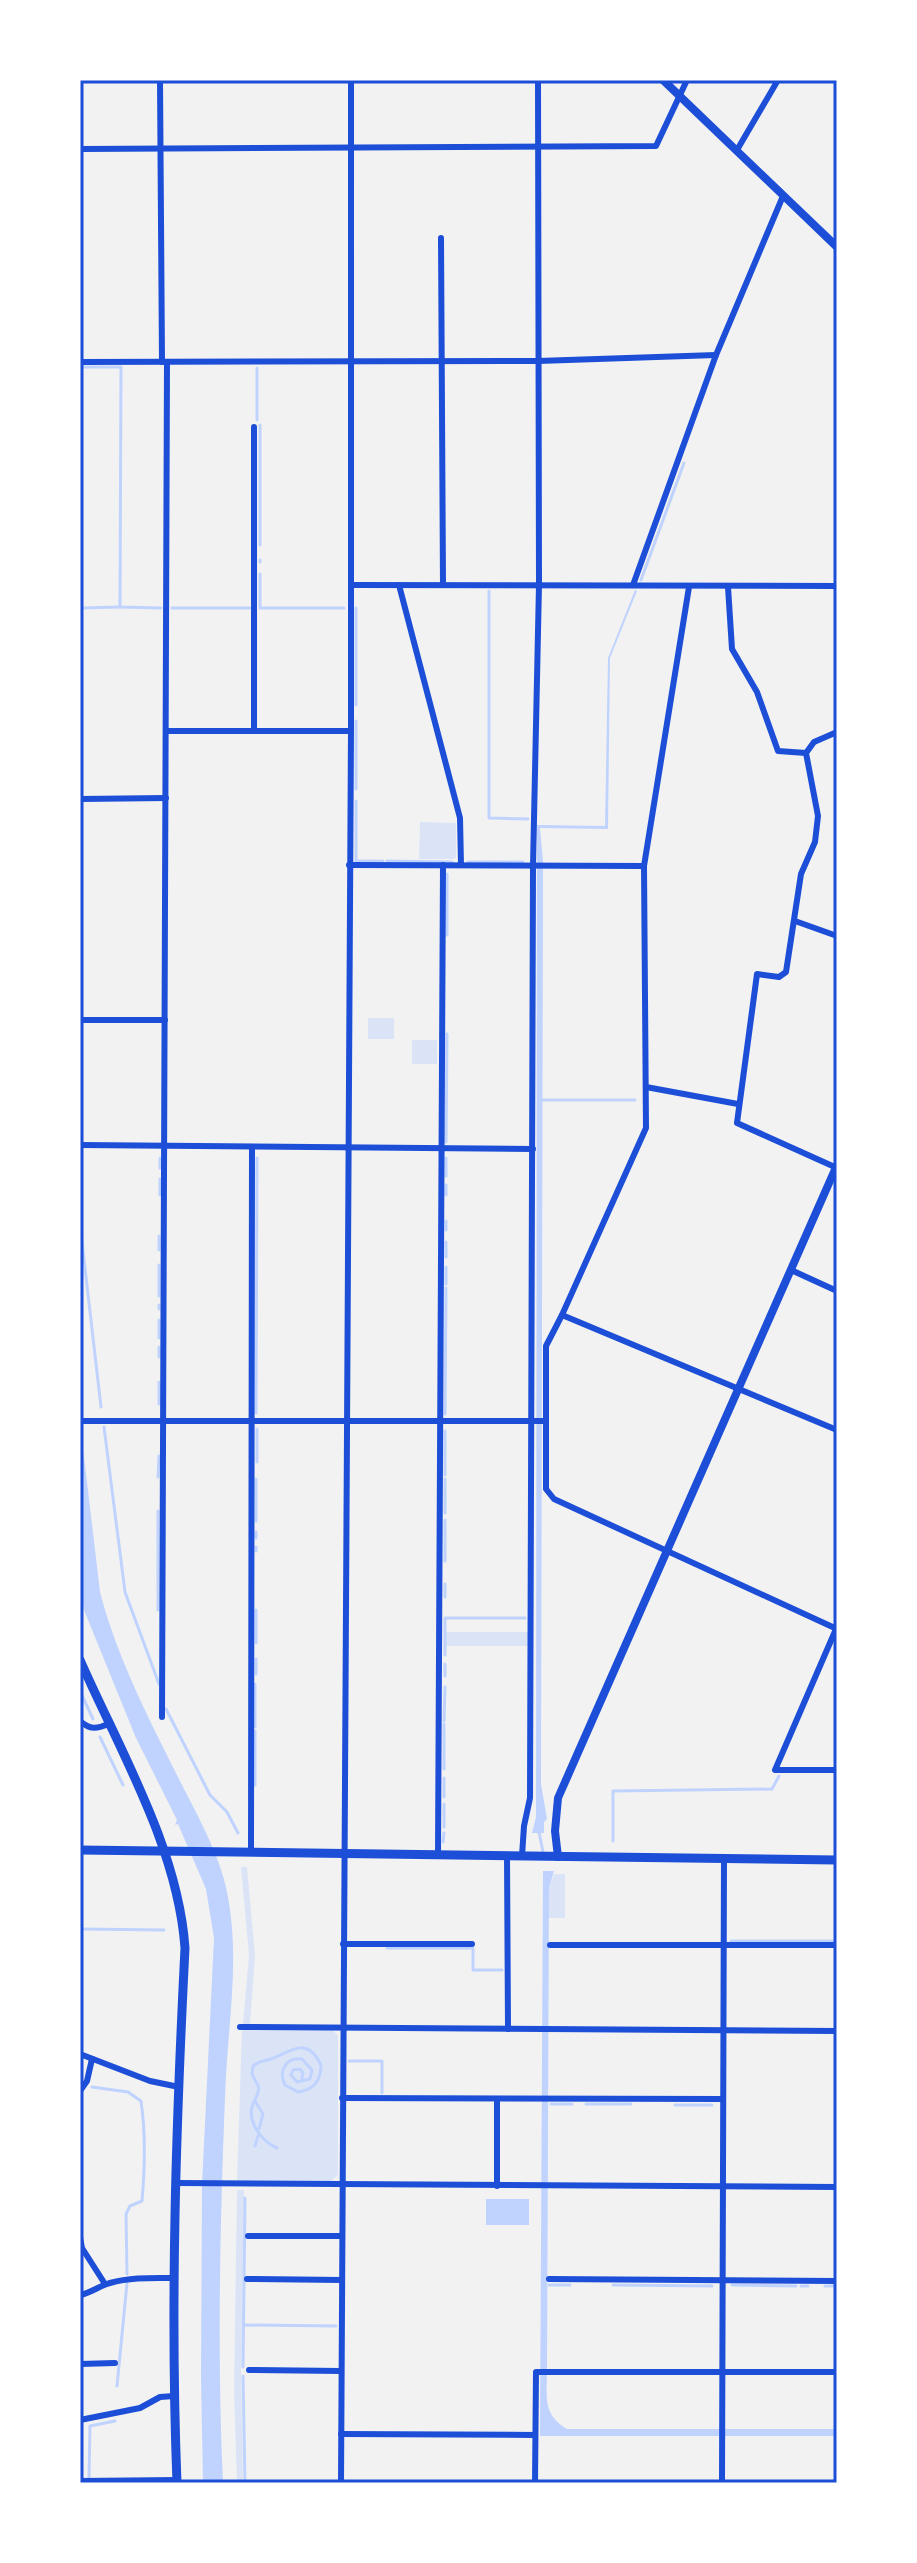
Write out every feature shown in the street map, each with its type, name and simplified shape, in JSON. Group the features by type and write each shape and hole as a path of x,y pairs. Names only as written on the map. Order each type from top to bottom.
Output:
{"main road":[{"path":"80,1660 166,1851 182,1915 185,1948 174,2278 177,2482"},
{"path":"80,1850 837,1860"}],"street":[{"path":"160,80 167,731 162,1717"},
{"path":"341,2483 346,1148 351,731 351,80"},
{"path":"527,1856 524,1826 530,1798 539,1421 533,1149 538,866 538,80"},
{"path":"663,80 837,247"},
{"path":"80,149 656,146 687,80"},
{"path":"737,150 778,80"},
{"path":"633,585 716,355 783,196"},
{"path":"441,238 443,585"},
{"path":"80,362 538,361 716,355"},
{"path":"254,427 254,731"},
{"path":"351,585 837,586"},
{"path":"399,585 460,818 461,865"},
{"path":"689,587 644,866 646,1128 546,1346 539,1421 546,1489 554,1499 837,1629 775,1770 837,1770"},
{"path":"728,587 732,649 757,692 778,751 806,753"},
{"path":"167,731 351,731"},
{"path":"556,1857 558,1798 837,1167 737,1123 757,974 779,977 786,972 801,874 815,842 818,816 806,753 814,742 837,732"},
{"path":"80,799 166,798"},
{"path":"349,865 644,866"},
{"path":"438,1855 443,865"},
{"path":"795,921 837,936"},
{"path":"80,1020 165,1020"},
{"path":"646,1087 738,1104"},
{"path":"80,1145 533,1149"},
{"path":"251,1850 252,1147"},
{"path":"791,1270 837,1291"},
{"path":"562,1315 837,1430"},
{"path":"80,1421 539,1421"},
{"path":"80,1721 86,1727 96,1729 108,1724"},
{"path":"507,1856 508,2029"},
{"path":"722,2483 724,1858"},
{"path":"343,1944 472,1944"},
{"path":"550,1945 837,1945"},
{"path":"240,2027 837,2031"},
{"path":"80,2054 150,2081 180,2087"},
{"path":"80,2091 87,2081 92,2059"},
{"path":"342,2098 723,2099"},
{"path":"497,2099 497,2186"},
{"path":"176,2183 837,2187"},
{"path":"248,2236 342,2236"},
{"path":"80,2237 82,2248 105,2284"},
{"path":"80,2295 126,2278 174,2278"},
{"path":"247,2279 342,2280"},
{"path":"549,2279 837,2281"},
{"path":"80,2364 115,2363"},
{"path":"249,2370 341,2371"},
{"path":"535,2483 536,2372 837,2372"},
{"path":"80,2420 140,2408 160,2397 174,2396"},
{"path":"341,2434 535,2435"},
{"path":"80,2481 177,2482"}],"shaded area":[{"path":"420,822 456,823 454,859 419,859"},
{"path":"368,1018 394,1018 394,1039 368,1039"},
{"path":"412,1040 437,1040 437,1064 412,1064"},
{"path":"446,1632 528,1632 528,1646 446,1646"},
{"path":"241,1867 247,1867 255,1956 250,2024 243,2024 249,1955"},
{"path":"554,1874 565,1874 565,1918 548,1918 549,1888"},
{"path":"242,2028 332,2029 338,2036 338,2175 331,2181 237,2181"},
{"path":"237,2190 244,2190 243,2483 237,2483 234,2392"}],"water":[{"path":"635,590 610,658 608,829 540,828 543,861 541,1784 547,1819 544,1833 532,1833 536,1817 537,825 605,826 608,658"},
{"path":"80,1423 100,1592 107,1617 135,1689 213,1849 227,1892 231,1918 233,1969 225,2097 220,2290 223,2483 203,2483 201,2378 202,2185 214,1938 206,1889 178,1824 175,1825 177,1820 136,1738 84,1610 80,1587"},
{"path":"543,1871 554,1871 549,1888 547,2389 553,2417 567,2429 837,2429 837,2436 540,2436"},
{"path":"486,2199 529,2199 529,2225 486,2225"}],"waterway":[{"path":"80,367 121,367 120,607 161,608"},
{"path":"257,368 257,420"},
{"path":"260,425 260,545"},
{"path":"641,580 684,463"},
{"path":"260,574 260,608 344,608"},
{"path":"489,591 489,818 528,819"},
{"path":"80,608 120,607"},
{"path":"172,608 250,608"},
{"path":"356,608 356,705"},
{"path":"356,721 356,789"},
{"path":"356,801 356,861 383,861"},
{"path":"387,861 452,862"},
{"path":"468,862 523,862"},
{"path":"447,874 447,935"},
{"path":"446,1142 447,1034"},
{"path":"543,1100 635,1100"},
{"path":"160,1158 160,1168"},
{"path":"256,1413 257,1158"},
{"path":"446,1158 446,1176"},
{"path":"160,1179 160,1195"},
{"path":"446,1185 446,1195"},
{"path":"446,1221 446,1230"},
{"path":"80,1225 101,1407"},
{"path":"159,1236 159,1250"},
{"path":"446,1242 446,1257"},
{"path":"159,1265 159,1296"},
{"path":"446,1267 446,1284"},
{"path":"445,1414 446,1288"},
{"path":"159,1320 159,1338"},
{"path":"159,1347 159,1357"},
{"path":"159,1382 159,1404"},
{"path":"104,1427 125,1592 159,1684"},
{"path":"257,1429 257,1462"},
{"path":"445,1431 445,1475"},
{"path":"158,1477 159,1456"},
{"path":"256,1479 256,1521"},
{"path":"445,1479 445,1513"},
{"path":"158,1511 158,1610"},
{"path":"445,1520 445,1561"},
{"path":"256,1532 256,1538"},
{"path":"445,1584 445,1597"},
{"path":"256,1610 256,1643"},
{"path":"445,1655 445,1618 525,1618"},
{"path":"256,1659 256,1674"},
{"path":"445,1664 445,1676"},
{"path":"255,1684 255,1727"},
{"path":"444,1721 445,1687"},
{"path":"80,1691 93,1719"},
{"path":"166,1709 210,1795 227,1812 238,1833"},
{"path":"444,1724 444,1769"},
{"path":"255,1731 255,1785"},
{"path":"100,1737 123,1785"},
{"path":"613,1841 613,1791 772,1789 779,1776"},
{"path":"444,1778 444,1797"},
{"path":"444,1804 444,1827"},
{"path":"539,1832 543,1852"},
{"path":"443,1842 444,1833"},
{"path":"80,1929 164,1930"},
{"path":"731,1941 837,1941"},
{"path":"387,1948 473,1948 473,1970 502,1970"},
{"path":"277,2148 262,2137 252,2120 252,2107 259,2088 252,2074 253,2066 304,2048 310,2050 321,2065 315,2084 298,2092 285,2085 282,2075 288,2063 302,2059 312,2070 310,2079 297,2082 291,2075 293,2070 300,2069 302,2078"},
{"path":"349,2061 382,2061 382,2093"},
{"path":"92,2087 128,2092 141,2101 144,2126 142,2201 130,2206 126,2214 127,2274"},
{"path":"255,2101 263,2114 259,2129"},
{"path":"551,2104 572,2104"},
{"path":"586,2104 631,2104"},
{"path":"675,2105 712,2105"},
{"path":"255,2146 258,2136"},
{"path":"243,2367 245,2198"},
{"path":"117,2386 127,2283"},
{"path":"549,2285 570,2285"},
{"path":"613,2285 712,2286"},
{"path":"732,2285 796,2286"},
{"path":"801,2286 808,2286"},
{"path":"825,2286 837,2286"},
{"path":"244,2325 336,2326"},
{"path":"243,2376 245,2483"},
{"path":"89,2479 90,2426 115,2421"}]}
